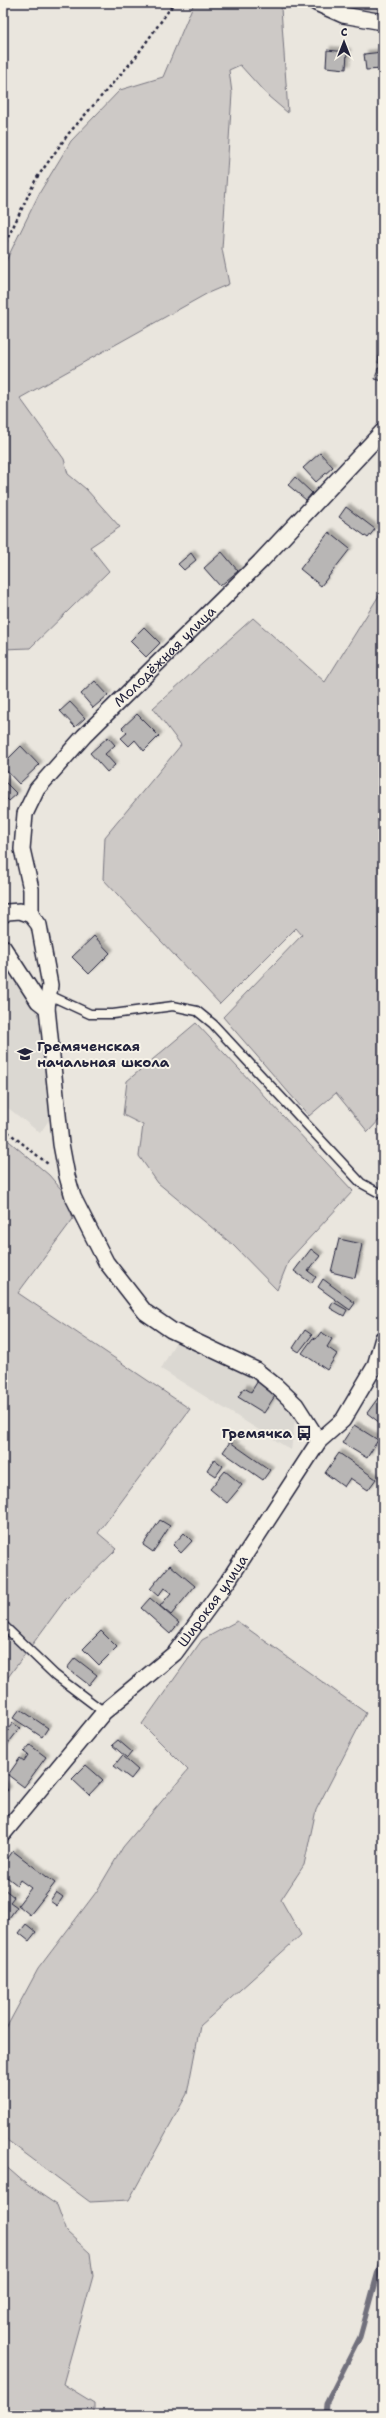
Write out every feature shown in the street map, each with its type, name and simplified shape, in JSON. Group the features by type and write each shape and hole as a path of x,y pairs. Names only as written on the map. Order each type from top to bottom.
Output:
{"street":[{"path":"316,3 343,15 383,22"},
{"name":"Молодёжная улица","path":"30,915 31,889 22,849 25,814 37,789 84,736 260,562 383,431"},
{"path":"3,915 7,912 20,911 30,915 39,925 45,949 50,985 48,1002 61,1144 67,1176 73,1197 102,1256 126,1291 145,1312 172,1330 256,1370 296,1405 319,1441"},
{"path":"3,947 38,1001 48,1002"},
{"name":"Широкая улица","path":"3,1834 104,1712 175,1653 228,1581 319,1441 343,1420 375,1366 383,1338"}],"lane":[{"path":"48,1002 90,1014 113,1014 173,1006 196,1011 213,1024 361,1183 383,1195"},
{"path":"3,1625 55,1675 104,1712"}],"path":[{"path":"3,248 36,179 69,133 135,58 174,3"},
{"path":"3,1128 56,1171 67,1176"}],"shaded area":[{"path":"194,3 300,3 304,8 281,8 288,113 268,96 240,65 229,70 232,93 222,249 229,284 208,293 20,398 64,459 68,474 86,489 120,527 90,547 109,571 30,648 3,649 3,267 40,192 71,141 120,90 163,77"},
{"path":"331,3 383,3 383,15 337,7"},
{"path":"383,589 383,1116 368,1132 336,1093 309,1116 223,1017 302,935 296,928 220,1004 103,879 105,837 181,745 153,708 253,618 325,682"},
{"name":"Гремяченская начальная школа","path":"3,957 40,1004 54,1113 40,1133 3,1104"},
{"path":"196,1023 353,1191 289,1260 277,1290 233,1245 158,1183 139,1156 143,1125 123,1115 127,1081"},
{"path":"3,1136 49,1175 66,1195 73,1219 18,1293 190,1409 98,1533 117,1549 65,1600 3,1684"},
{"path":"180,1334 256,1370 297,1406 291,1450 161,1369"},
{"path":"237,1621 366,1713 316,1810 304,1865 281,1900 301,1935 200,2026 187,2094 129,2200 90,2202 3,2137 5,2077 3,2034 38,1969 97,1891 123,1847 188,1770 142,1724 202,1640"},
{"path":"3,2164 26,2184 57,2205 67,2232 90,2253 93,2276 63,2384 94,2403 94,2415 3,2415"}],"building":[{"path":"327,50 347,52 346,69 326,67"},
{"path":"383,52 383,69 366,70 364,54"},
{"path":"382,334 383,363 378,363"},
{"path":"378,368 383,369 383,381 375,379"},
{"path":"320,453 333,467 316,482 303,468"},
{"path":"295,477 312,493 306,500 288,485"},
{"path":"346,507 375,529 368,538 339,517"},
{"path":"329,532 350,549 321,586 300,569"},
{"path":"222,552 238,571 220,586 204,568"},
{"path":"191,553 196,560 184,570 178,564"},
{"path":"144,627 160,643 146,657 130,641"},
{"path":"95,681 108,695 93,708 81,694"},
{"path":"70,702 85,718 75,727 60,711"},
{"path":"137,714 159,736 144,751 135,740 129,746 121,738 127,733 122,728"},
{"path":"108,737 115,745 105,754 115,765 107,772 90,753"},
{"path":"21,746 39,765 19,784 3,767 3,764"},
{"path":"3,780 17,794 9,801 3,795"},
{"path":"94,936 110,953 89,974 72,957"},
{"path":"339,1239 362,1244 355,1278 331,1272"},
{"path":"311,1249 320,1256 308,1271 316,1277 311,1283 294,1271"},
{"path":"323,1279 355,1303 350,1310 318,1287"},
{"path":"333,1302 347,1310 344,1316 330,1308"},
{"path":"305,1330 312,1335 299,1352 293,1348"},
{"path":"321,1332 332,1339 327,1347 337,1354 327,1370 302,1353 313,1338 316,1339"},
{"path":"259,1379 278,1391 264,1413 238,1397 244,1388 251,1392"},
{"path":"378,1398 383,1402 383,1418 380,1423 367,1413"},
{"path":"354,1425 378,1440 367,1458 342,1443"},
{"path":"230,1442 270,1470 263,1480 223,1452"},
{"path":"339,1453 376,1479 368,1490 350,1478 344,1487 325,1473"},
{"path":"214,1459 223,1466 216,1476 207,1470"},
{"path":"225,1471 242,1485 227,1503 210,1489"},
{"path":"160,1520 170,1526 153,1552 143,1545"},
{"path":"184,1533 192,1541 181,1553 173,1545"},
{"path":"170,1565 195,1586 171,1615 160,1606 171,1593 164,1588 158,1596 150,1589"},
{"path":"150,1598 179,1623 170,1634 141,1608"},
{"path":"101,1631 117,1647 99,1665 83,1649"},
{"path":"75,1658 97,1675 89,1685 67,1668"},
{"path":"20,1709 48,1728 42,1737 13,1718"},
{"path":"13,1723 20,1728 3,1750 3,1735"},
{"path":"118,1740 132,1752 127,1758 112,1745"},
{"path":"30,1745 46,1757 24,1787 8,1775 20,1758 24,1761 28,1755 24,1752"},
{"path":"122,1756 138,1770 131,1779 114,1766"},
{"path":"86,1765 103,1780 89,1795 72,1779"},
{"path":"3,1784 8,1790 3,1795"},
{"path":"13,1851 55,1883 30,1915 18,1905 31,1888 20,1880 17,1885 3,1874 3,1865"},
{"path":"3,1888 14,1897 10,1902 17,1907 6,1922 3,1920"},
{"path":"56,1892 63,1897 57,1906 50,1901"},
{"path":"26,1924 36,1932 29,1941 19,1933"}],"waterway":[{"path":"325,2415 326,2404 360,2337 383,2253"}],"place":[{"name":"Гремяченская начальная школа","path":"25,1054"},
{"name":"Гремячка","path":"304,1433"}]}
